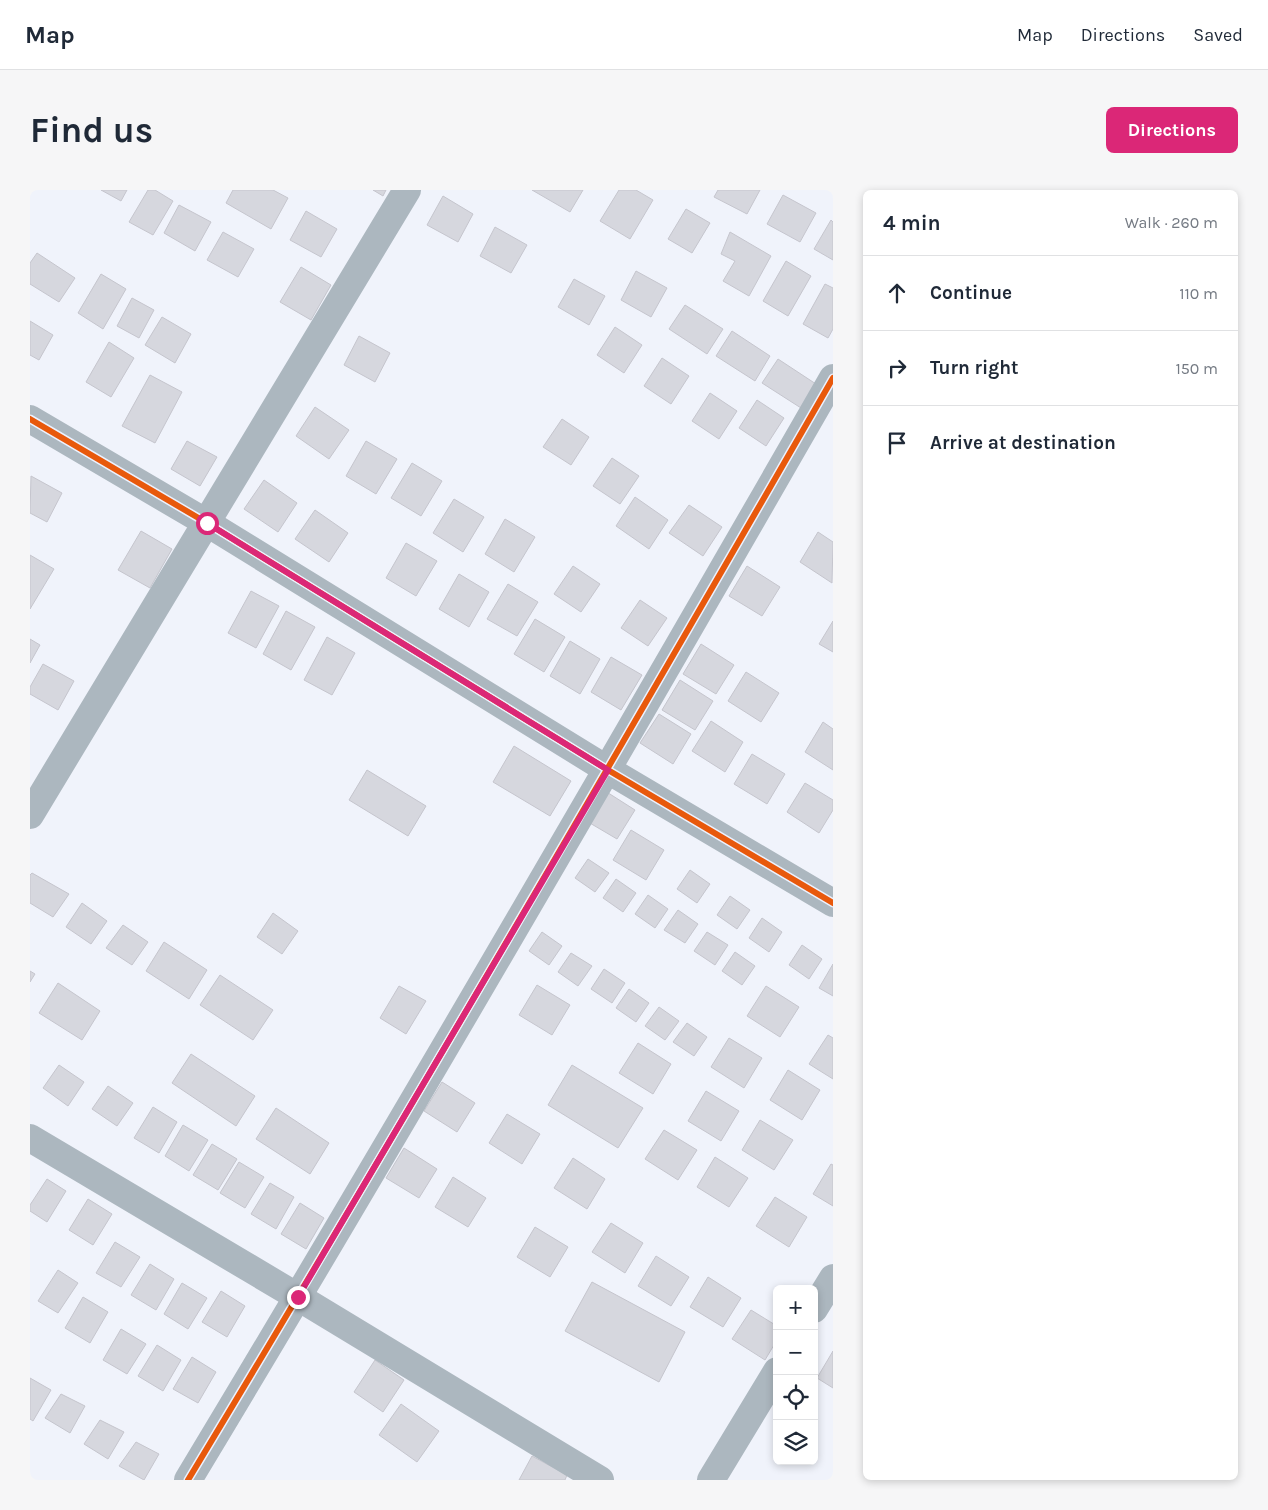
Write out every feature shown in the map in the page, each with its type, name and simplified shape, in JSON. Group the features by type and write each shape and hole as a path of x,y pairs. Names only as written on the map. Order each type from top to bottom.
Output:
{"street":[{"path":"30,815 407,190"},
{"path":"188,1480 298,1297 608,770 833,378"},
{"path":"30,419 207,523 608,770 833,903"},
{"path":"30,1138 298,1297 600,1480"},
{"path":"818,1302 833,1278"},
{"path":"711,1480 775,1375"}],"building":[{"path":"101,190 127,190 121,201"},
{"path":"148,190 155,190 173,201 153,235 129,222"},
{"path":"233,190 273,190 288,198 271,229 226,203"},
{"path":"373,190 386,190 383,196"},
{"path":"532,190 583,190 570,212"},
{"path":"619,190 636,190 653,200 630,239 600,221"},
{"path":"718,190 760,190 747,214 714,197"},
{"path":"783,195 816,213 800,242 767,224"},
{"path":"443,196 473,214 458,242 427,225"},
{"path":"179,205 211,222 195,251 164,233"},
{"path":"686,209 710,223 692,253 668,239"},
{"path":"306,211 337,229 321,257 290,240"},
{"path":"831,220 833,222 833,260 814,249"},
{"path":"495,227 527,245 511,273 480,256"},
{"path":"223,232 254,249 238,277 207,260"},
{"path":"730,232 771,256 749,296 723,281 735,261 721,254"},
{"path":"37,253 75,278 59,302 30,284 30,263"},
{"path":"786,261 811,276 788,316 763,301"},
{"path":"301,267 331,285 311,320 280,302"},
{"path":"636,271 667,288 651,317 621,300"},
{"path":"101,274 126,289 103,329 78,313"},
{"path":"574,279 605,296 589,325 558,307"},
{"path":"825,284 833,288 833,329 828,338 803,324"},
{"path":"132,298 154,310 139,338 117,326"},
{"path":"685,305 723,329 707,354 669,329"},
{"path":"162,317 191,334 175,363 145,345"},
{"path":"30,321 53,335 39,360 30,355"},
{"path":"615,327 642,345 624,373 597,355"},
{"path":"732,331 770,356 755,381 716,356"},
{"path":"359,336 390,353 375,382 344,365"},
{"path":"109,342 134,358 111,397 86,382"},
{"path":"662,358 689,376 671,404 644,386"},
{"path":"778,359 816,384 801,408 762,383"},
{"path":"150,375 182,392 155,443 122,426"},
{"path":"710,393 737,411 719,439 692,421"},
{"path":"757,400 784,418 766,446 739,428"},
{"path":"315,407 349,430 329,459 296,436"},
{"path":"562,419 589,437 571,465 543,447"},
{"path":"187,441 217,457 200,486 171,469"},
{"path":"366,441 397,459 376,494 346,476"},
{"path":"612,458 639,476 620,504 593,486"},
{"path":"412,463 442,481 421,516 391,498"},
{"path":"31,476 62,493 47,522 30,513"},
{"path":"264,480 297,503 278,532 244,509"},
{"path":"635,497 668,520 649,549 616,526"},
{"path":"454,499 484,517 463,552 433,533"},
{"path":"689,505 722,527 703,556 669,533"},
{"path":"315,510 348,533 329,562 295,539"},
{"path":"505,519 535,537 514,572 485,554"},
{"path":"141,531 172,549 150,588 118,570"},
{"path":"818,532 833,542 832,583 800,562"},
{"path":"406,543 437,561 416,596 386,578"},
{"path":"30,555 54,569 30,609"},
{"path":"573,566 600,584 581,612 554,594"},
{"path":"747,566 780,587 762,616 729,596"},
{"path":"459,574 489,592 469,627 439,609"},
{"path":"508,584 538,602 517,636 487,619"},
{"path":"251,591 279,606 256,648 228,633"},
{"path":"640,600 667,618 648,646 621,628"},
{"path":"286,611 315,627 291,670 263,654"},
{"path":"535,619 565,637 544,672 514,654"},
{"path":"833,621 833,652 819,644"},
{"path":"327,637 355,653 332,695 304,680"},
{"path":"30,639 40,645 30,663"},
{"path":"570,641 600,659 580,694 550,676"},
{"path":"701,644 734,665 716,694 683,674"},
{"path":"611,657 642,675 621,710 591,692"},
{"path":"43,664 74,681 58,710 30,694 30,687"},
{"path":"746,672 779,693 761,722 728,701"},
{"path":"680,680 713,701 695,730 662,710"},
{"path":"659,714 691,734 673,764 640,743"},
{"path":"711,721 743,742 725,772 692,751"},
{"path":"823,722 833,729 833,770 805,752"},
{"path":"514,746 571,781 550,816 493,782"},
{"path":"752,754 785,774 767,804 734,784"},
{"path":"367,770 426,806 408,836 349,800"},
{"path":"805,783 833,800 833,810 819,833 787,812"},
{"path":"602,789 635,810 617,839 583,819"},
{"path":"631,830 664,850 646,880 613,860"},
{"path":"588,859 609,873 595,892 575,878"},
{"path":"690,870 710,884 697,903 677,889"},
{"path":"32,873 69,894 53,917 30,903 30,875"},
{"path":"616,879 636,893 623,912 603,898"},
{"path":"648,895 668,909 655,928 635,914"},
{"path":"730,896 750,910 737,929 717,915"},
{"path":"82,903 107,921 91,944 66,927"},
{"path":"678,910 698,924 685,943 664,930"},
{"path":"273,913 298,931 282,954 257,937"},
{"path":"762,918 782,932 769,952 749,938"},
{"path":"123,925 148,942 132,965 106,948"},
{"path":"542,932 562,946 549,965 529,951"},
{"path":"707,932 728,945 715,965 694,951"},
{"path":"164,942 207,970 189,999 146,971"},
{"path":"802,945 822,959 809,979 789,965"},
{"path":"735,952 755,966 742,985 722,971"},
{"path":"571,953 592,966 578,986 558,972"},
{"path":"833,964 833,996 819,988"},
{"path":"604,969 625,983 612,1003 591,989"},
{"path":"30,971 35,974 30,982"},
{"path":"220,975 273,1010 253,1040 200,1005"},
{"path":"58,983 100,1011 82,1040 39,1013"},
{"path":"537,985 570,1005 552,1035 519,1015"},
{"path":"399,986 426,1001 406,1034 380,1018"},
{"path":"766,986 799,1007 780,1037 747,1016"},
{"path":"629,989 649,1003 636,1022 616,1008"},
{"path":"659,1007 679,1021 665,1040 645,1026"},
{"path":"687,1023 707,1037 694,1056 673,1042"},
{"path":"828,1035 833,1038 833,1079 809,1064"},
{"path":"729,1038 762,1058 744,1088 711,1067"},
{"path":"638,1043 671,1064 653,1094 619,1073"},
{"path":"191,1054 255,1096 236,1126 172,1083"},
{"path":"59,1065 84,1082 68,1106 43,1088"},
{"path":"572,1065 643,1108 618,1148 548,1105"},
{"path":"788,1070 820,1090 802,1120 770,1100"},
{"path":"442,1082 475,1103 457,1132 424,1111"},
{"path":"108,1086 133,1103 117,1126 92,1109"},
{"path":"706,1091 739,1111 721,1141 688,1121"},
{"path":"153,1107 177,1122 159,1153 134,1138"},
{"path":"276,1108 329,1143 310,1174 256,1139"},
{"path":"507,1114 540,1134 522,1164 489,1143"},
{"path":"760,1120 793,1140 774,1170 742,1150"},
{"path":"183,1125 208,1140 189,1171 165,1156"},
{"path":"664,1130 697,1150 678,1180 645,1159"},
{"path":"212,1144 237,1159 218,1190 193,1175"},
{"path":"404,1148 437,1169 419,1198 386,1178"},
{"path":"715,1157 748,1178 729,1207 697,1187"},
{"path":"573,1158 605,1179 587,1209 554,1188"},
{"path":"239,1162 264,1177 245,1208 220,1193"},
{"path":"831,1164 833,1165 833,1206 813,1194"},
{"path":"453,1177 486,1198 468,1227 435,1207"},
{"path":"47,1179 66,1191 47,1222 30,1211 30,1205"},
{"path":"270,1183 294,1197 276,1229 251,1214"},
{"path":"775,1197 807,1217 789,1247 756,1226"},
{"path":"88,1199 112,1214 93,1245 69,1230"},
{"path":"300,1203 324,1218 306,1249 281,1234"},
{"path":"611,1223 643,1243 625,1273 592,1252"},
{"path":"535,1227 568,1247 550,1277 517,1257"},
{"path":"115,1242 140,1257 121,1287 96,1273"},
{"path":"656,1256 689,1277 671,1306 638,1286"},
{"path":"150,1264 174,1279 156,1310 131,1295"},
{"path":"58,1270 78,1283 58,1313 38,1301"},
{"path":"708,1277 741,1298 723,1327 690,1307"},
{"path":"592,1282 685,1332 659,1382 565,1331"},
{"path":"182,1283 207,1298 188,1329 164,1314"},
{"path":"221,1291 245,1306 227,1337 202,1322"},
{"path":"83,1297 108,1312 90,1343 65,1328"},
{"path":"751,1310 773,1324 773,1347 765,1360 732,1339"},
{"path":"121,1329 146,1344 127,1374 103,1360"},
{"path":"157,1345 181,1360 163,1391 138,1376"},
{"path":"833,1351 833,1388 818,1379"},
{"path":"192,1357 216,1372 198,1403 173,1389"},
{"path":"375,1360 404,1380 383,1412 354,1392"},
{"path":"30,1378 51,1390 33,1421 30,1419"},
{"path":"61,1394 85,1406 70,1433 45,1418"},
{"path":"401,1404 439,1431 417,1462 379,1435"},
{"path":"100,1420 124,1432 108,1459 84,1444"},
{"path":"136,1442 159,1454 144,1480 119,1466"},
{"path":"532,1456 567,1475 565,1480 519,1480"}],"cycle path":[{"path":"188,1480 514,930 833,378"},
{"path":"30,419 207,523 608,770 833,903"}],"route":[{"path":"207,523 608,770 298,1297"}]}
